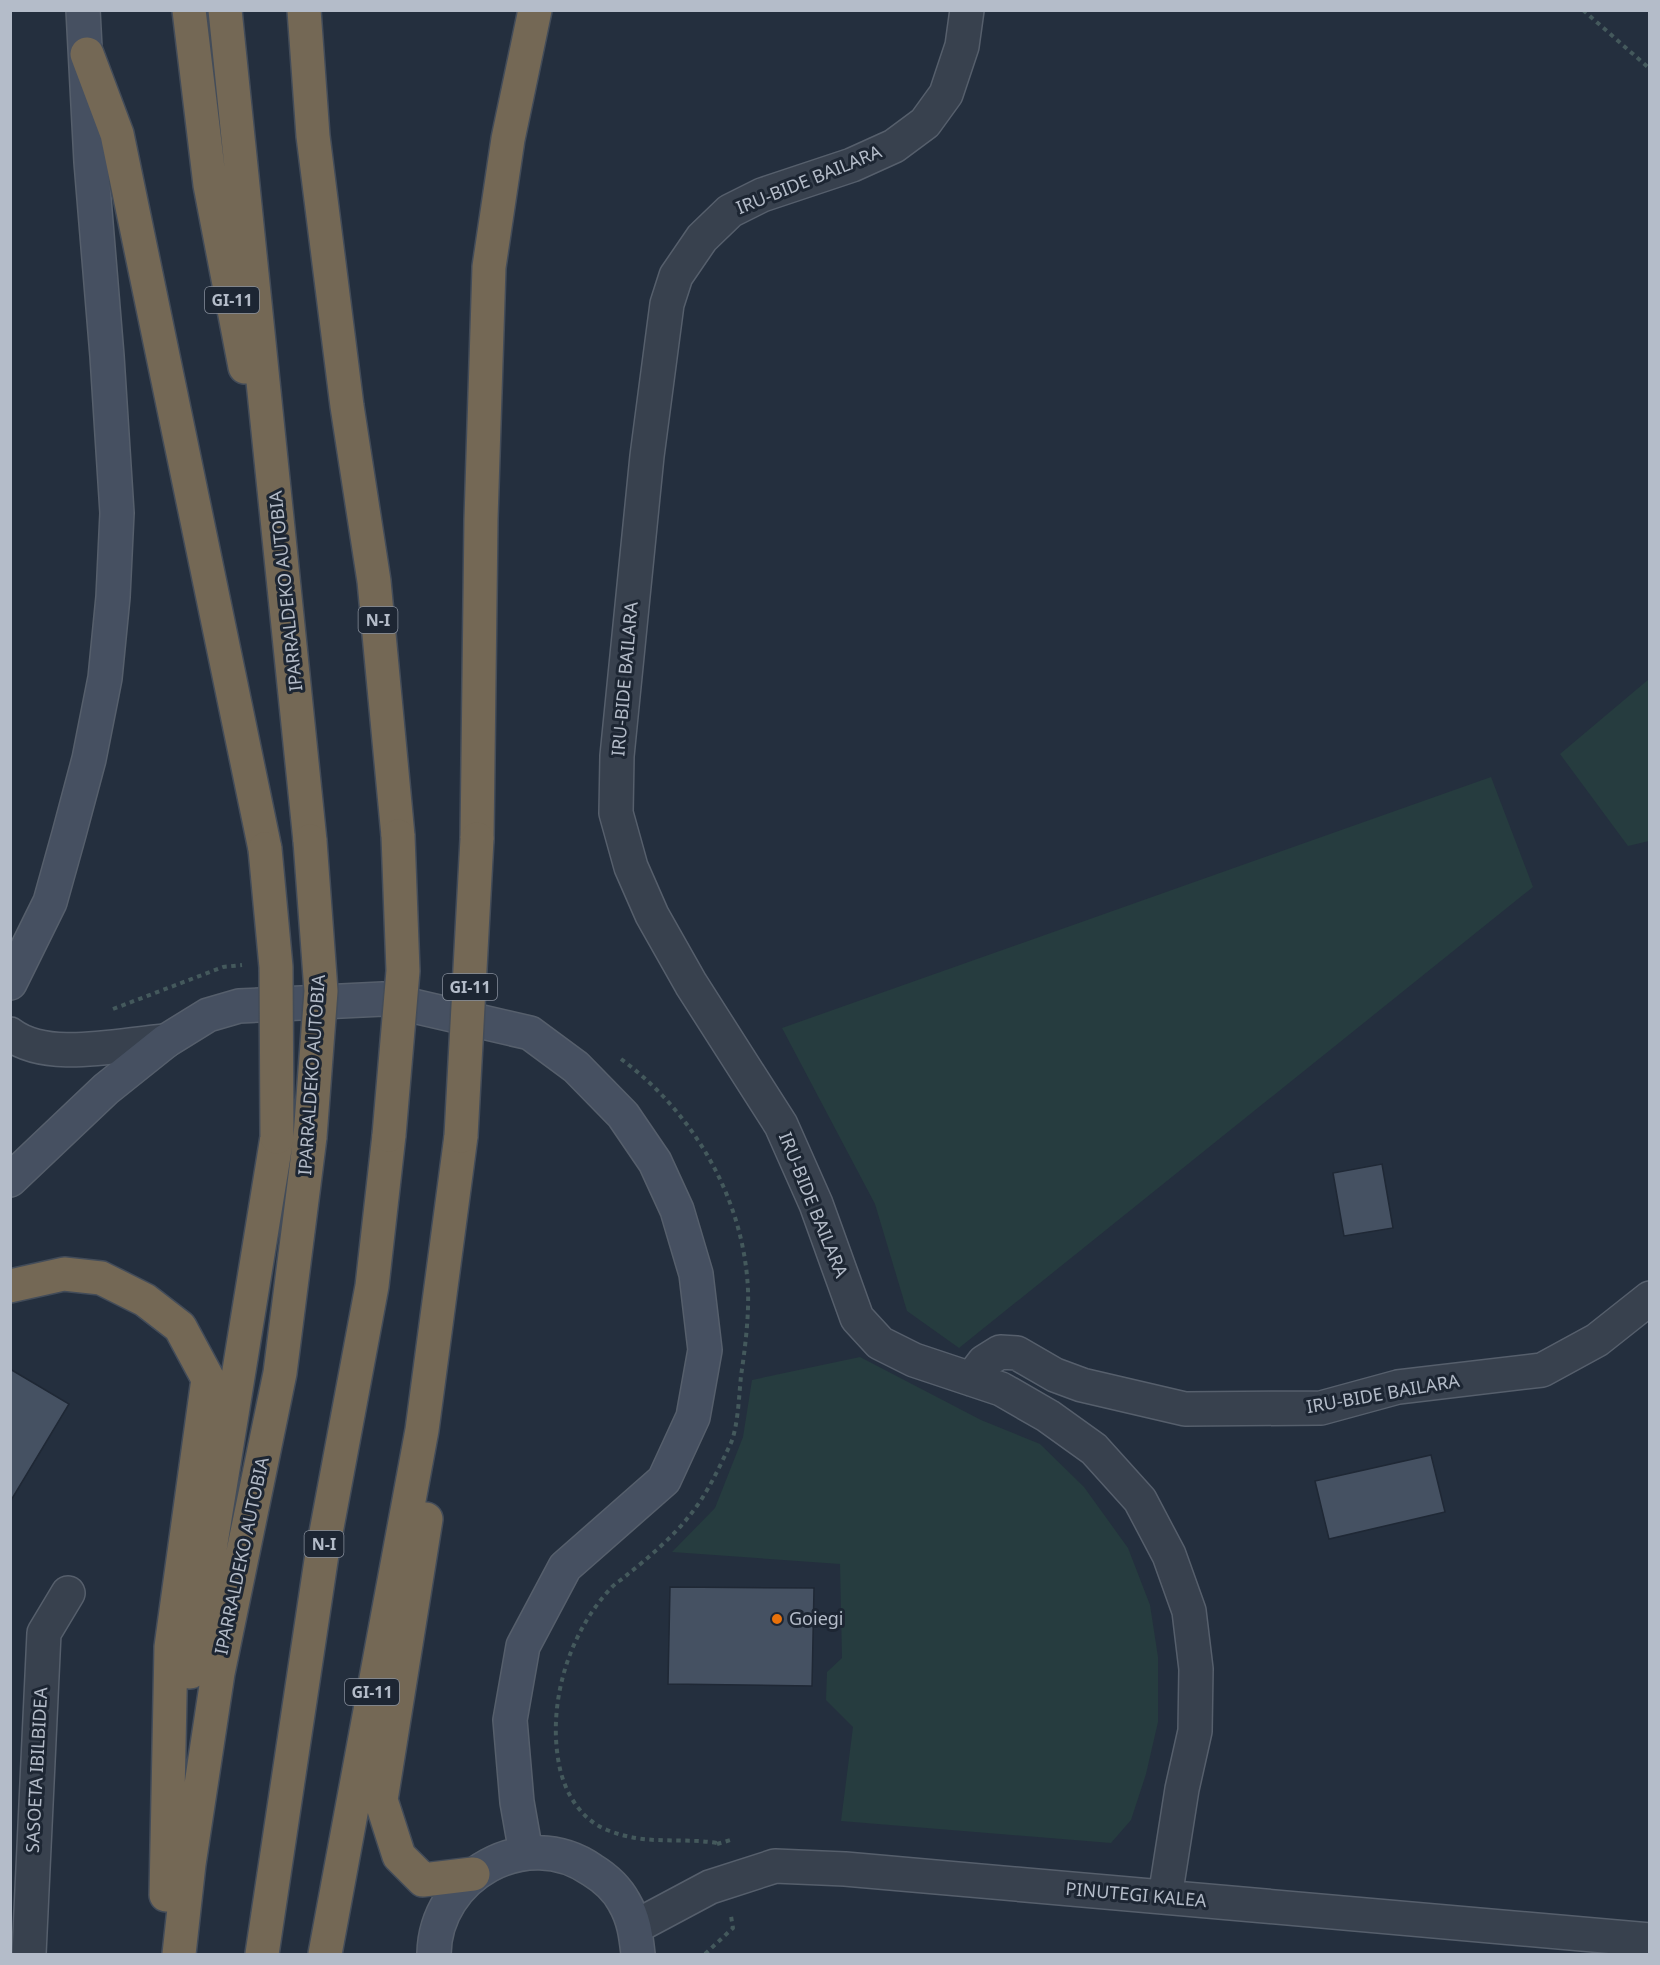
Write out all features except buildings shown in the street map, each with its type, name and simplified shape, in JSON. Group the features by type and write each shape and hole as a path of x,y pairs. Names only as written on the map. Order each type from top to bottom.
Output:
{"highway":[{"name":"GI-11","path":"189,10 210,185 286,588"},
{"name":"IPARRALDEKO AUTOBIA","path":"179,1954 189,1864 218,1673 280,1373 310,1137 321,991 310,841 286,588 225,10"},
{"name":"N-I","path":"262,1954 322,1554 372,1286 389,1135 403,970 398,836 374,581 347,406 313,136 304,10"},
{"name":"GI-11","path":"324,1954 422,1430 461,1136 477,839 481,519 489,267 508,139 535,10"},
{"path":"87,54 117,134 265,849 276,967 277,1137 170,1795"},
{"path":"10,1286 64,1274 101,1278 145,1300 180,1327 208,1379 171,1647 170,1795 164,1954"},
{"path":"422,1430 429,1500 381,1800 399,1856 423,1880 473,1874"}],"main road":[{"path":"10,983 50,902 69,834 89,759 105,678 113,597 117,513 91,162 83,10"},
{"path":"10,1180 106,1089 166,1041 208,1015 239,1006 383,999 530,1033 576,1067 623,1115 655,1162 677,1210 696,1274 705,1350 693,1418 664,1480 565,1567 523,1646 510,1720 517,1802 526,1853"},
{"path":"434,1954 439,1923 452,1896 473,1874 498,1859 526,1853 555,1853 590,1868 606,1879 624,1900 637,1941"}],"street":[{"name":"IRU-BIDE BAILARA","path":"966,10 962,46 946,94 926,123 894,146 852,165 762,195 730,211 702,238 676,276 668,304 646,456 618,756 616,813 631,867 652,915 691,984 781,1125 816,1204 857,1318 880,1344 914,1360 1001,1389 1048,1416 1094,1449 1140,1500 1169,1555 1189,1611 1196,1669 1195,1731 1182,1789 1165,1897"},
{"path":"10,1034 42,1050 87,1049 166,1041"},
{"name":"IRU-BIDE BAILARA","path":"971,1379 984,1362 1000,1352 1017,1353 1055,1375 1082,1385 1185,1409 1321,1408 1398,1387 1542,1370 1597,1340 1650,1298"},
{"name":"SASOETA IBILBIDEA","path":"29,1954 44,1633 68,1593"},
{"name":"PINUTEGI KALEA","path":"637,1941 710,1887 775,1866 856,1870 1650,1940"}],"path":[{"path":"1583,10 1650,69"},
{"path":"717,1843 695,1840 669,1843 630,1838 604,1829 578,1810 564,1785 558,1759 557,1708 570,1654 581,1628 613,1585 690,1515 732,1442 742,1368"}],"green space":[{"path":"1649,679 1649,841 1628,846 1560,754"},
{"path":"1491,777 1533,887 959,1348 907,1311 875,1204 782,1028"},
{"path":"860,1357 981,1420 1040,1444 1084,1487 1128,1548 1150,1605 1158,1657 1158,1722 1146,1774 1131,1820 1111,1843 841,1821 853,1727 826,1700 827,1672 842,1658 840,1564 672,1552 715,1508 743,1437 752,1380"}],"place":[{"name":"Goiegi","path":"777,1619"}]}
